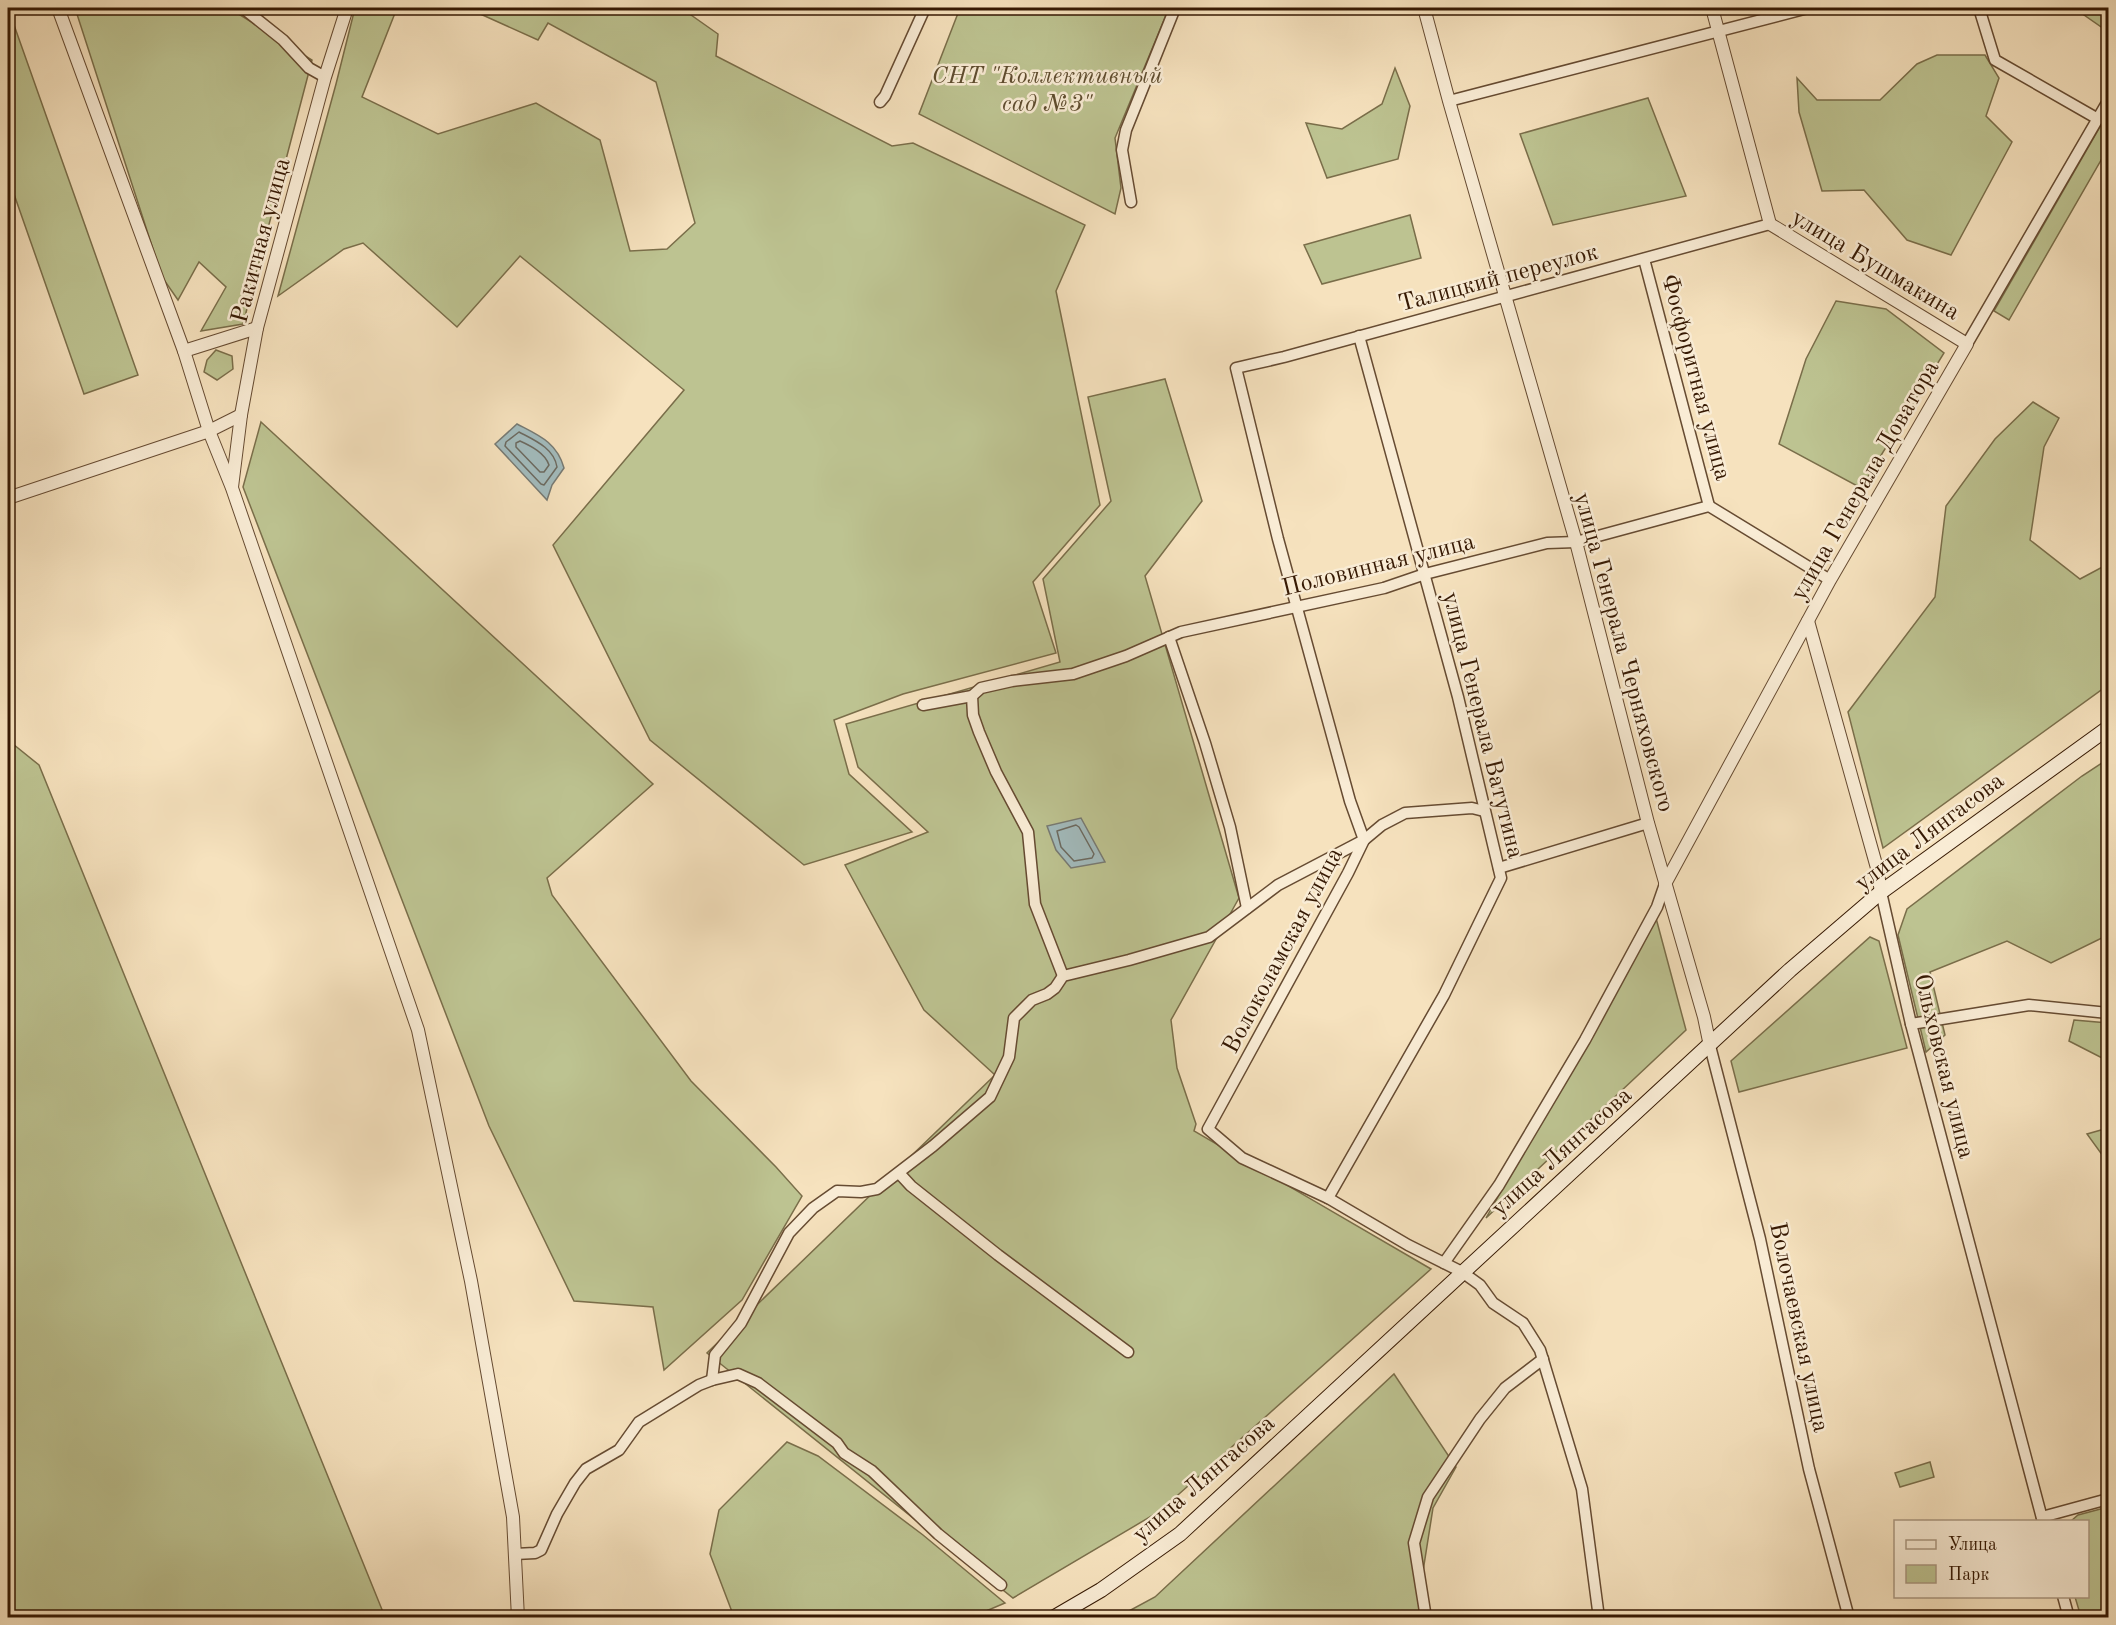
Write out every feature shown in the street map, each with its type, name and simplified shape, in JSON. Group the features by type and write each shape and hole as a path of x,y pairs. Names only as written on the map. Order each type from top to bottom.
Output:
{"main road":[{"name":"улица Лянгасова","path":"1053,1617 1101,1590 1180,1534 1790,970 1881,892 2109,728"}],"street":[{"path":"58,8 184,351 209,431 232,488 417,1030 473,1292 513,1517 518,1617"},
{"path":"243,8 283,40 309,68 325,77"},
{"name":"Ракитная улица","path":"232,488 257,328 346,8"},
{"path":"880,102 885,96 925,8"},
{"path":"1131,202 1122,150 1126,130 1176,8"},
{"name":"улица Генерала Черняховского","path":"1424,8 1576,542 1648,823 1704,1017 1710,1046"},
{"name":"улица Бушмакина","path":"1712,8 1770,224 1966,344"},
{"path":"1449,101 1808,8"},
{"path":"1979,8 1995,60 2098,119"},
{"name":"улица Генерала Доватора","path":"1665,884 1830,580 2109,101"},
{"name":"Талицкий переулок","path":"1236,368 1770,224"},
{"name":"Фосфоритная улица","path":"1644,259 1709,506"},
{"path":"184,351 257,328"},
{"name":"улица Генерала Ватутина","path":"1328,1198 1444,995 1501,878 1458,697 1359,336"},
{"name":"Волоколамская улица","path":"1236,368 1278,539 1350,801 1364,840 1208,1129 1242,1158 1328,1198"},
{"path":"8,498 209,431 242,415"},
{"path":"1709,506 1830,580"},
{"name":"Половинная улица","path":"923,705 972,696 981,688 1012,681 1073,674 1126,656 1180,632 1384,588 1425,574 1547,543 1576,542 1709,506"},
{"name":"Ольховская улица","path":"1809,621 1875,859 1911,1024 2043,1519"},
{"path":"1169,637 1205,743 1230,827 1247,908"},
{"path":"972,696 973,715 979,732 996,772 1028,832 1035,904 1063,975"},
{"path":"712,1380 715,1355 741,1323 789,1233 813,1208 837,1191 861,1192 877,1189 933,1146 990,1097 1009,1057 1014,1018 1032,1000 1055,988 1063,975 1129,960 1209,937 1278,885 1364,840 1382,825 1405,813 1472,808 1485,811"},
{"path":"1499,868 1648,823"},
{"path":"1444,1263 1499,1185 1585,1040 1657,907 1665,884"},
{"path":"1911,1024 2029,1005 2109,1013"},
{"name":"Волочаевская улица","path":"1710,1046 1760,1239 1809,1469 1849,1617"},
{"path":"899,1173 911,1186 998,1256 1128,1352"},
{"path":"1328,1198 1408,1245 1462,1272 1480,1285 1493,1303 1523,1323 1540,1350 1582,1489 1599,1617"},
{"path":"1426,1617 1414,1543 1428,1497 1480,1419 1504,1388 1543,1359"},
{"path":"515,1554 535,1553 541,1550 557,1514 575,1483 586,1469 619,1450 639,1422 699,1385 738,1374 758,1383 837,1443 844,1453 872,1471 938,1534 1001,1585"},
{"path":"2043,1519 2109,1499"},
{"path":"2064,1598 2069,1617"}],"green space":[{"path":"8,8 138,375 84,394 8,177"},
{"path":"75,8 229,8 312,60 243,324 201,331 226,287 199,262 178,300 162,277"},
{"path":"355,8 397,8 362,97 438,134 536,103 600,140 630,251 667,249 695,223 656,82 548,23 538,40 467,8 681,8 718,34 716,56 892,146 913,143 1085,225 1056,291 1100,505 1033,582 1056,653 903,694 834,720 849,774 912,832 804,865 650,740 553,545 684,390 520,256 457,327 363,243 344,249 278,296"},
{"name":"СНТ \"Коллективный сад №3\"","path":"960,8 1169,8 1115,138 1121,188 1115,214 919,114"},
{"path":"2074,8 2108,8 2108,31 2107,31"},
{"path":"1937,55 1985,55 1999,78 1986,116 2012,142 1951,255 1907,240 1864,190 1822,191 1799,112 1797,78 1817,100 1880,100 1917,64"},
{"path":"1395,68 1410,106 1398,159 1327,178 1306,123 1342,129 1382,104"},
{"path":"1648,98 1686,196 1553,225 1520,134"},
{"path":"2108,113 2108,148 2009,320 1994,311"},
{"path":"1410,215 1421,258 1322,284 1304,245"},
{"path":"1836,301 1886,309 1944,353 1861,488 1779,444 1806,359"},
{"path":"216,350 232,356 233,369 217,380 204,372 207,360"},
{"path":"1165,379 1202,501 1145,576 1239,898 1171,1020 1177,1068 1196,1124 1194,1131 1431,1269 1160,1511 1013,1598 707,1353 995,1075 924,1010 845,865 928,832 858,767 846,724 1060,662 1043,579 1111,501 1088,397"},
{"path":"2033,402 2059,418 2044,447 2030,540 2080,579 2108,564 2108,685 1883,848 1848,712 1935,597 1946,506 1995,439"},
{"path":"261,422 653,784 547,878 552,895 691,1081 802,1196 742,1300 664,1370 653,1307 574,1301 489,1126 243,487"},
{"path":"8,740 39,765 385,1617 8,1617"},
{"path":"2108,759 2108,935 2051,963 2007,941 1930,972 1945,1035 1926,1052 1898,935 1907,909 2082,776"},
{"path":"1656,918 1686,1030 1486,1218"},
{"path":"1870,937 1879,941 1907,1048 1739,1092 1731,1061"},
{"path":"2074,1020 2108,1023 2108,1061 2069,1041"},
{"path":"2108,1128 2108,1163 2087,1134"},
{"path":"1394,1374 1456,1467 1433,1508 1418,1603 1430,1617 1116,1618 1155,1597"},
{"path":"787,1442 818,1456 923,1535 1005,1603 972,1617 734,1617 710,1554 719,1510"},
{"path":"1930,1462 1934,1477 1900,1487 1895,1473"},
{"path":"2108,1507 2108,1617 2081,1617 2075,1598 2089,1598 2089,1520 2072,1520 2078,1515"}],"water":[{"path":"517,424 546,440 561,459 564,468 552,485 547,500 495,444"},
{"path":"1081,818 1105,862 1071,868 1056,850 1047,826"}]}
